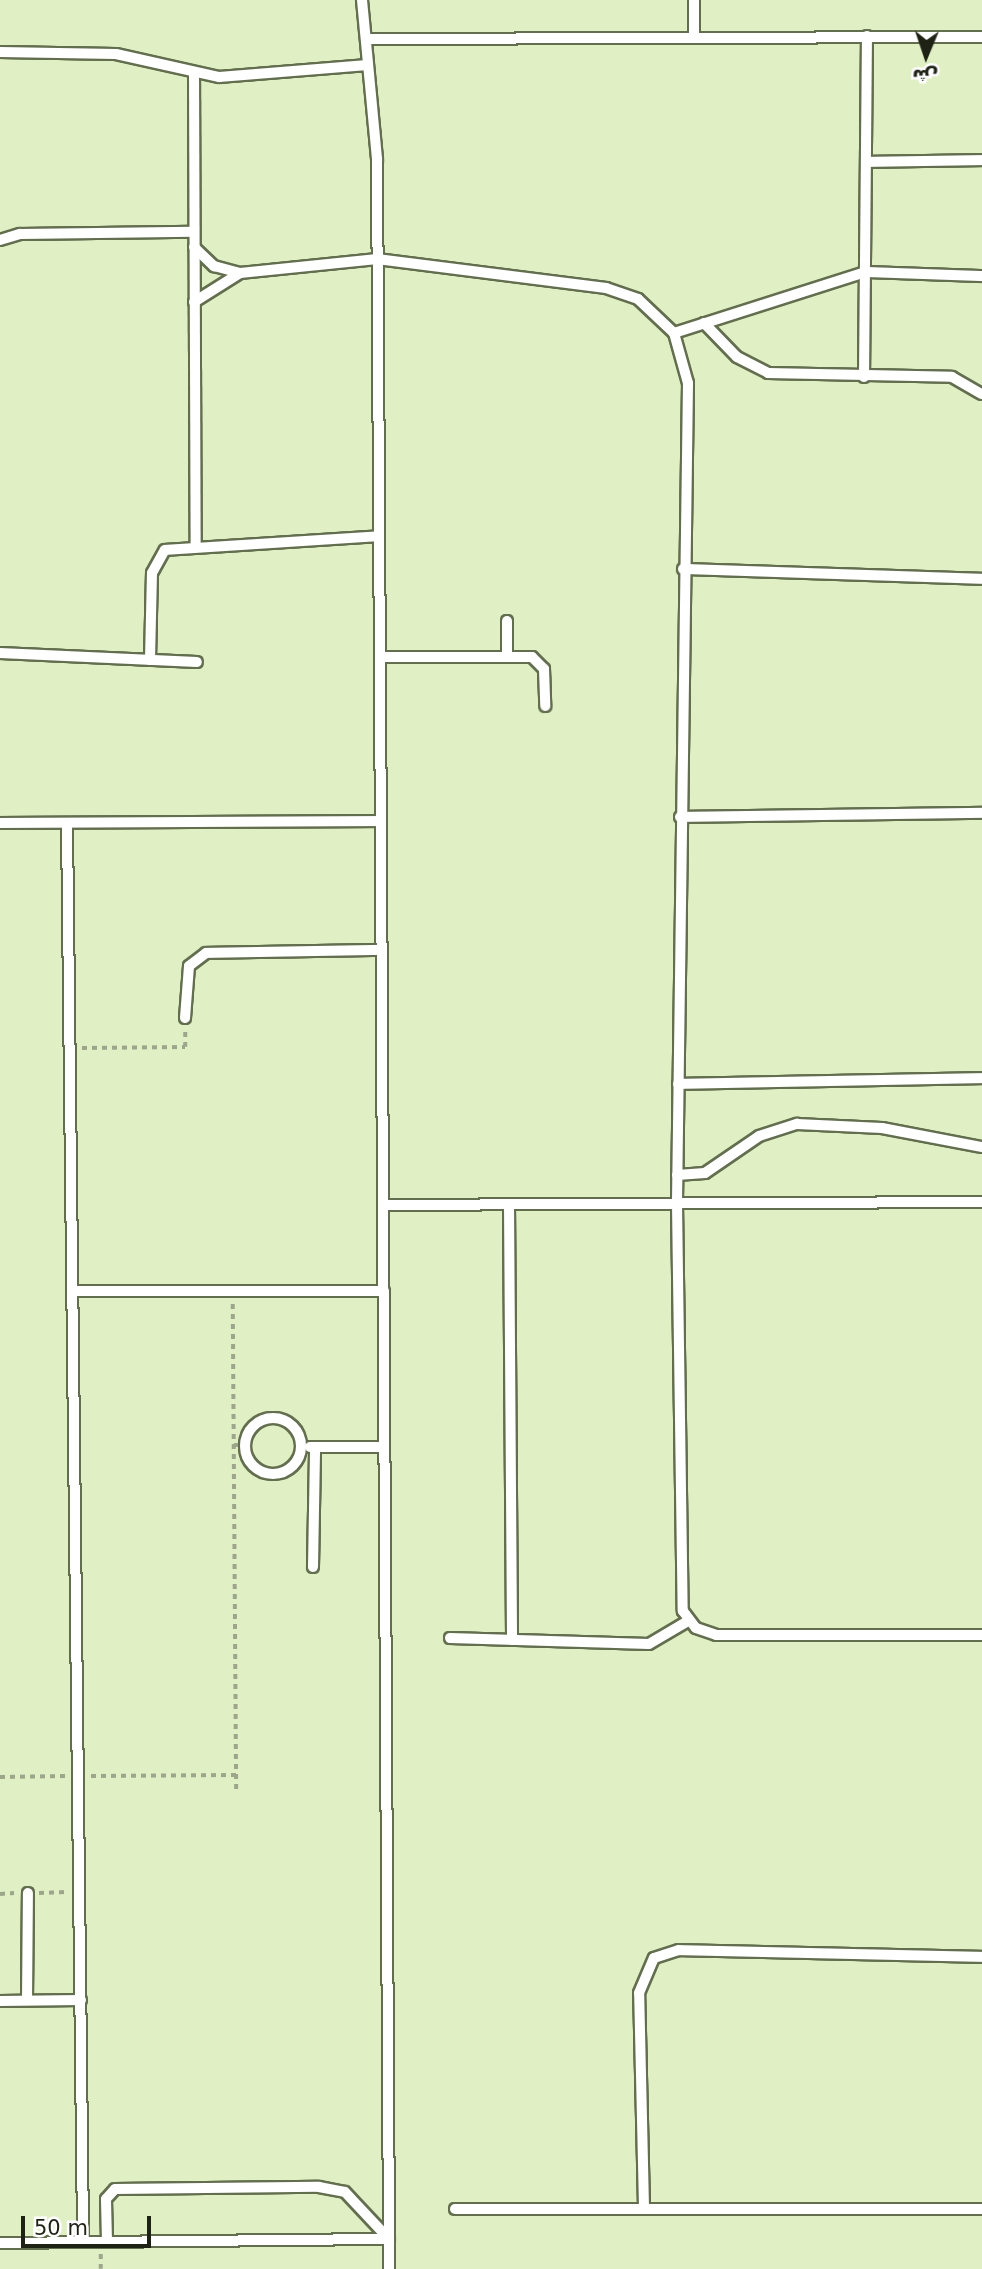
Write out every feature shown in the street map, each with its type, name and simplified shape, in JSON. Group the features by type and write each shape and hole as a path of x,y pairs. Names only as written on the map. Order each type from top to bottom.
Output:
{"lane":[{"path":"362,0 368,65 377,258 389,2269"},
{"path":"694,0 694,37"},
{"path":"864,377 867,36"},
{"path":"366,38 982,37"},
{"path":"0,52 116,54 194,72 231,77 368,65"},
{"path":"194,72 196,545"},
{"path":"866,162 982,160"},
{"path":"0,240 20,234 194,232"},
{"path":"194,247 214,266 240,273 377,258 607,288 638,299 674,333 688,383 683,569 677,1175 682,1600 688,1621 716,1634 982,1635"},
{"path":"674,333 865,272 982,276"},
{"path":"194,302 240,273"},
{"path":"704,323 737,357 768,373 953,377 982,394"},
{"path":"150,660 154,565 173,547 379,536"},
{"path":"683,569 982,579"},
{"path":"507,621 507,657"},
{"path":"0,653 197,662"},
{"path":"380,657 507,657 540,661 545,706"},
{"path":"680,817 982,813"},
{"path":"0,823 381,821"},
{"path":"67,823 83,2242"},
{"path":"185,1018 188,966 206,953 382,950"},
{"path":"678,1084 982,1078"},
{"path":"677,1175 705,1173 759,1136 797,1124 882,1128 982,1147"},
{"path":"383,1205 982,1202"},
{"path":"509,1205 512,1640"},
{"path":"72,1292 384,1291"},
{"path":"268,1418 292,1424 302,1447 291,1469 279,1474 255,1468 239,1445 248,1433 268,1418"},
{"path":"302,1447 384,1447"},
{"path":"313,1567 315,1447"},
{"path":"450,1638 649,1644 667,1639 688,1621"},
{"path":"27,2000 28,1893"},
{"path":"644,2207 639,1993 654,1958 679,1950 982,1957"},
{"path":"0,2001 81,2000"},
{"path":"107,2241 106,2199 115,2189 298,2187 345,2192 389,2239"},
{"path":"455,2210 644,2207 982,2209"},
{"path":"0,2243 389,2239"}],"path":[{"path":"70,1049 186,1047 185,1018"},
{"path":"233,1291 239,1445 236,1792"},
{"path":"0,1777 236,1775"}],"shaded area":[{"path":"0,0 982,0 982,2269 0,2269"}]}
